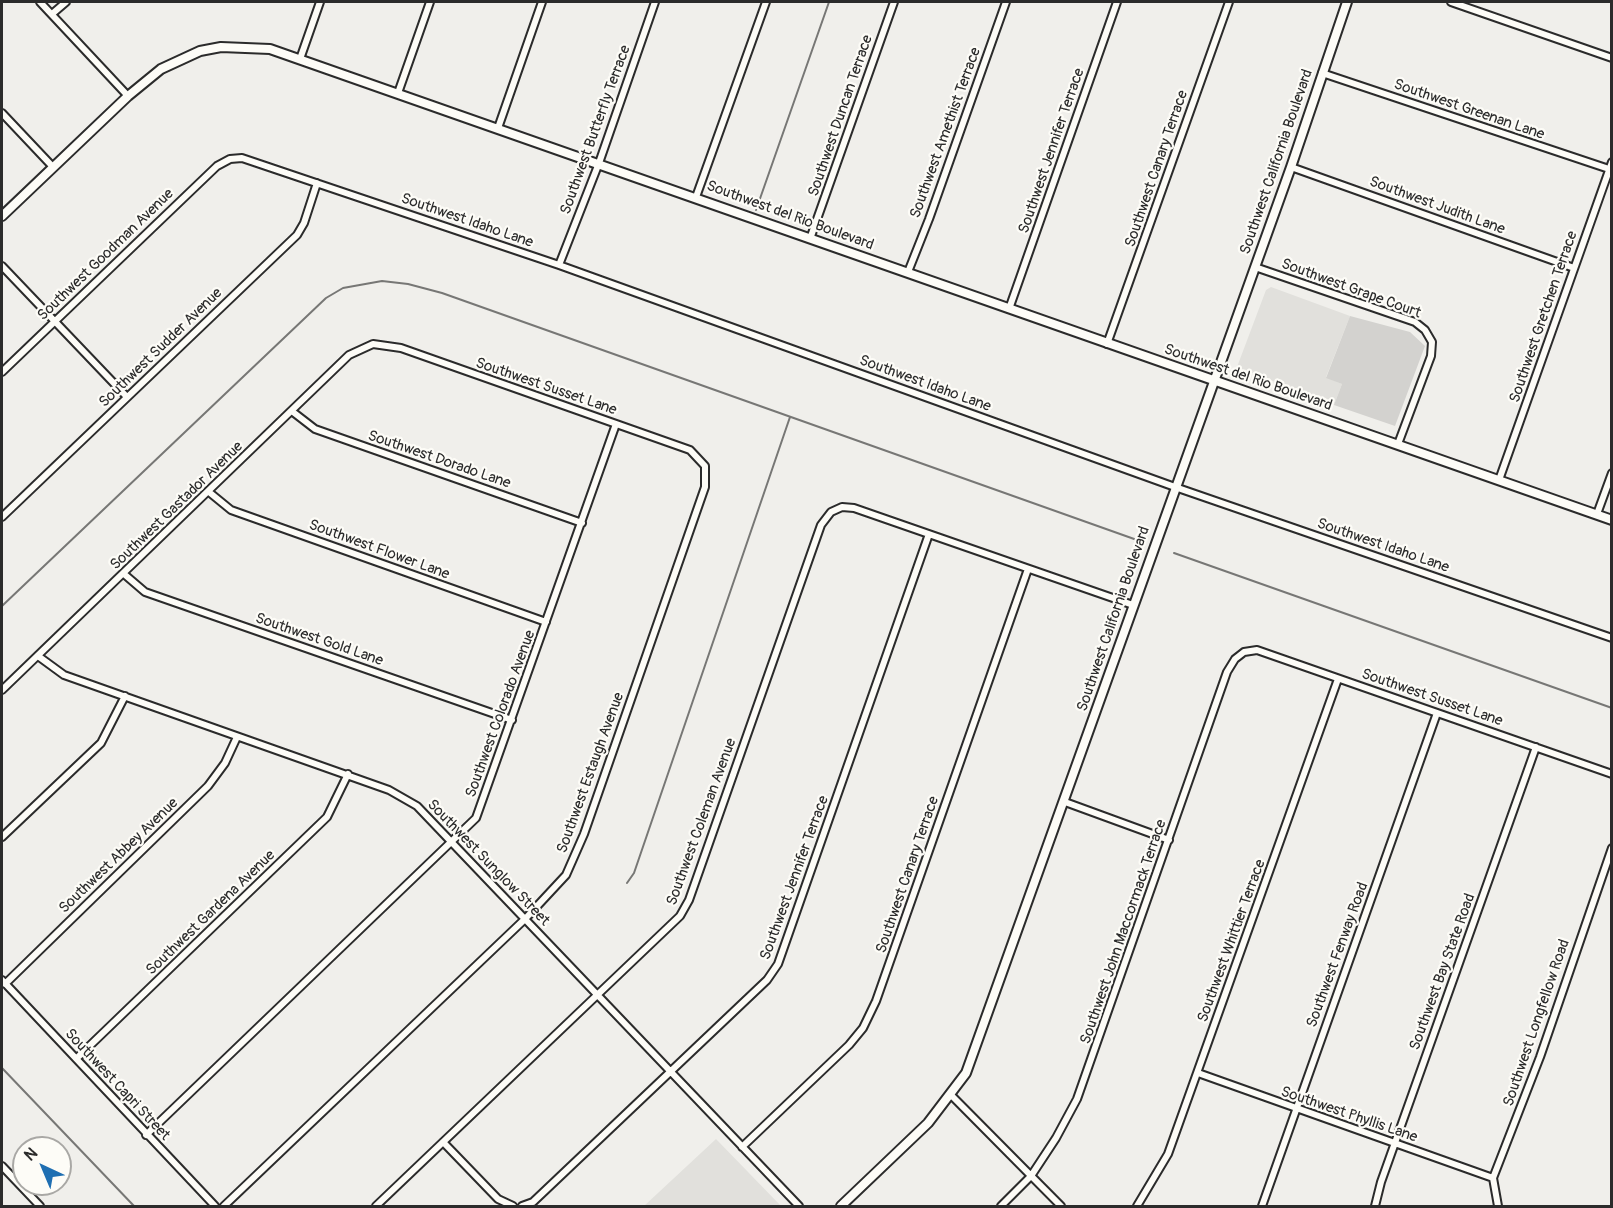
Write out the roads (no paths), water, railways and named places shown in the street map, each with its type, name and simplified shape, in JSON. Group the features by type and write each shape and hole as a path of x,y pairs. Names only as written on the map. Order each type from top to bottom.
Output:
{"street":[{"path":"40,2 128,96"},
{"path":"52,14 66,2"},
{"path":"300,59 320,2"},
{"path":"398,93 430,2"},
{"path":"498,128 542,2"},
{"name":"Southwest Butterfly Terrace","path":"559,266 599,163 655,2"},
{"path":"696,197 766,2"},
{"name":"Southwest Duncan Terrace","path":"810,239 894,2"},
{"name":"Southwest Amethist Terrace","path":"908,272 1006,2"},
{"name":"Southwest Jennifer Terrace","path":"1009,309 1117,2"},
{"name":"Southwest Canary Terrace","path":"1107,344 1229,2"},
{"name":"Southwest California Boulevard","path":"841,1206 928,1123 966,1073 1065,802 1213,380 1292,167 1347,2"},
{"path":"1451,2 1611,58"},
{"name":"Southwest del Rio Boulevard","path":"2,216 128,96 161,69 202,51 246,46 270,49 1611,520"},
{"name":"Southwest Greenan Lane","path":"1322,73 1609,169"},
{"path":"2,113 53,167"},
{"name":"Southwest Idaho Lane","path":"230,159 250,159 559,266 1175,487 1611,638"},
{"name":"Southwest Goodman Avenue","path":"2,372 217,166 230,159"},
{"name":"Southwest Gretchen Terrace","path":"1499,480 1611,162"},
{"name":"Southwest Judith Lane","path":"1292,167 1574,268"},
{"name":"Southwest Sudder Avenue","path":"2,517 297,235 304,223 317,183"},
{"path":"2,266 127,398"},
{"name":"Southwest Grape Court","path":"1255,267 1415,322 1425,330 1432,342 1431,356 1398,444"},
{"name":"Southwest Gastador Avenue","path":"2,690 293,412 349,355 373,344"},
{"name":"Southwest Susset Lane","path":"373,344 401,348 690,450 705,466"},
{"name":"Southwest Dorado Lane","path":"293,412 315,429 582,523"},
{"name":"Southwest Colorado Avenue","path":"146,1135 476,818 616,424"},
{"name":"Southwest Estaugh Avenue","path":"224,1206 558,887 574,859 705,488 705,466"},
{"path":"1597,514 1611,473"},
{"name":"Southwest Flower Lane","path":"209,492 231,510 546,622"},
{"name":"Southwest Coleman Avenue","path":"376,1206 680,916 689,900 821,525 831,512 842,507 854,508 929,534"},
{"path":"929,534 1133,604"},
{"name":"Southwest Jennifer Terrace","path":"522,1206 533,1202 767,980 778,964 929,534"},
{"name":"Southwest Canary Terrace","path":"742,1147 849,1045 863,1028 876,1001 1028,569"},
{"name":"Southwest Gold Lane","path":"124,574 145,592 512,720"},
{"name":"Southwest Susset Lane","path":"1244,652 1257,650 1611,774"},
{"name":"Southwest John Maccormack Terrace","path":"1001,1206 1031,1176 1056,1138 1081,1089 1227,672 1235,659 1244,652"},
{"name":"Southwest Sunglow Street","path":"38,656 55,671 237,737 348,774 389,790 417,807 526,918 799,1206"},
{"name":"Southwest Whittier Terrace","path":"1137,1206 1168,1154 1338,679"},
{"path":"2,837 101,742 124,696"},
{"name":"Southwest Fenway Road","path":"1262,1206 1437,712"},
{"name":"Southwest Abbey Avenue","path":"3,982 208,786 225,763 237,737"},
{"name":"Southwest Bay State Road","path":"1375,1206 1395,1143 1536,747"},
{"name":"Southwest Gardena Avenue","path":"77,1058 327,817 348,774"},
{"path":"1065,802 1169,840"},
{"name":"Southwest Longfellow Road","path":"1493,1178 1540,1057 1611,848"},
{"name":"Southwest Capri Street","path":"3,982 215,1206"},
{"name":"Southwest Phyllis Lane","path":"1198,1073 1493,1178"},
{"path":"951,1095 1061,1206"},
{"path":"443,1142 498,1199 513,1206"},
{"path":"2,1166 40,1206"},
{"path":"1493,1178 1498,1206"}],"waterway":[{"path":"756,210 829,2"},
{"path":"2,606 326,298 343,288 382,281 408,284 442,293 1137,540"},
{"path":"627,883 634,873 790,417"},
{"path":"1174,553 1612,708"},
{"path":"2,1068 134,1206"}]}
